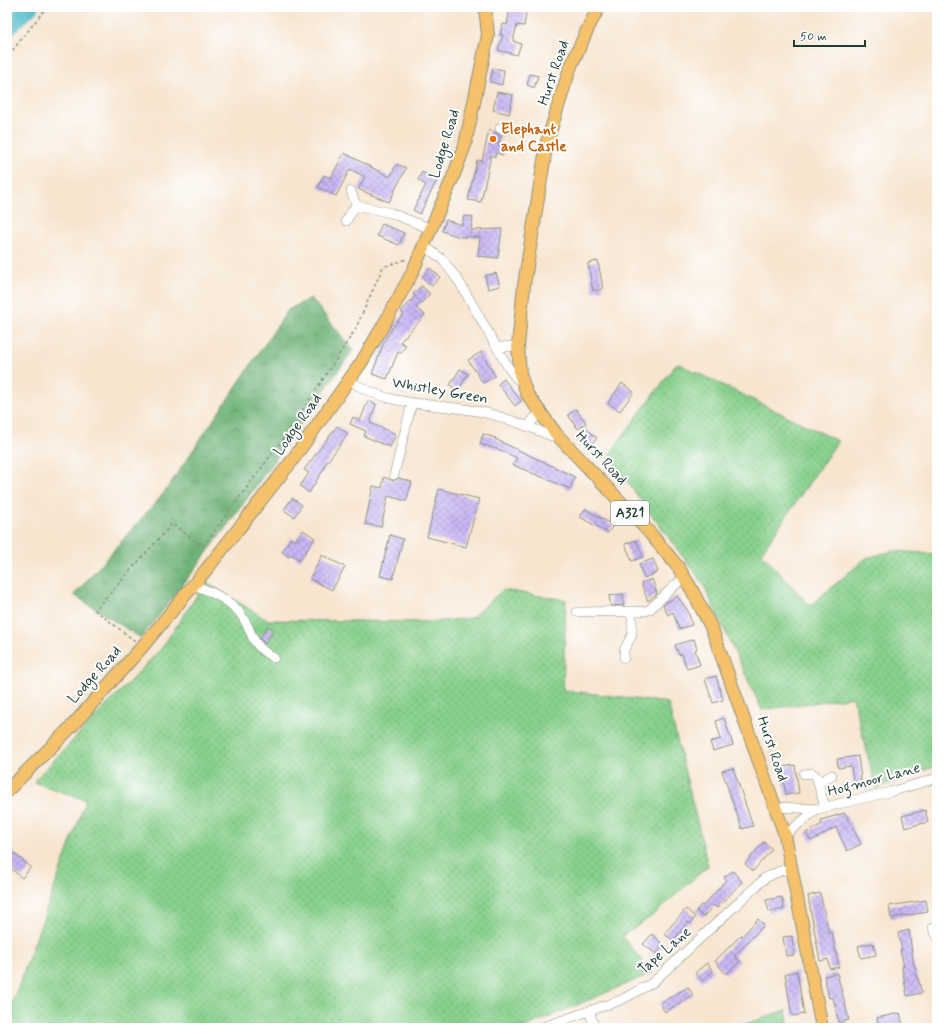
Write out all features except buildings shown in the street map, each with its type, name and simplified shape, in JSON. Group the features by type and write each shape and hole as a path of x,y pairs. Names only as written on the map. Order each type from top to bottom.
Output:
{"main road":[{"name":"Lodge Road","path":"7,792 72,726 142,647 194,585 291,462 349,380 383,326 409,278 453,177 465,144 487,43 488,26 484,7"},
{"name":"Hurst Road","path":"599,7 570,68 548,142 524,285 518,346 520,374 527,394 539,413 557,435 648,532 684,577 712,629 785,835 822,1028"}],"street":[{"path":"351,191 356,205"},
{"path":"356,205 391,213 431,229"},
{"path":"346,221 356,205"},
{"path":"421,250 442,259 460,283 499,347 508,368 516,378 522,382"},
{"path":"499,347 518,346"},
{"name":"Whistley Green","path":"349,380 368,391 412,403 482,412 528,426 552,436 557,435"},
{"path":"394,475 412,403"},
{"path":"528,426 539,413"},
{"path":"577,612 632,611 650,609 684,577"},
{"path":"194,585 211,591 231,604 239,613 257,646 274,658"},
{"path":"624,658 624,650 632,635 632,611"},
{"path":"804,774 812,773 816,776 821,808"},
{"path":"818,783 832,775"},
{"name":"Hogmoor Lane","path":"776,807 821,808 890,792 937,778"},
{"name":"Hogmoor Lane","path":"785,835 821,808"},
{"name":"Tape Lane","path":"540,1028 621,1000 652,983 765,878 780,871 791,869"},
{"path":"589,1011 595,1028"}],"path":[{"path":"7,53 12,51 47,7"},
{"path":"142,647 95,610 172,524 203,546 287,434 355,330 383,267 421,250"}],"green space":[{"path":"311,298 353,350 223,532 141,638 74,595 164,493 288,310"},
{"path":"677,363 838,441 761,553 810,606 866,558 893,551 937,554 937,766 876,788 853,697 762,710 703,584 608,456"},
{"path":"206,582 267,620 433,622 471,618 503,590 566,600 563,690 668,703 708,866 652,916 622,936 652,973 523,1028 7,1028 7,1018 86,800 33,782 161,649"},
{"path":"786,1010 789,1028 734,1028"}],"waterway":[{"path":"7,28 30,7"}],"place":[{"name":"Elephant and Castle","path":"493,139"}]}
